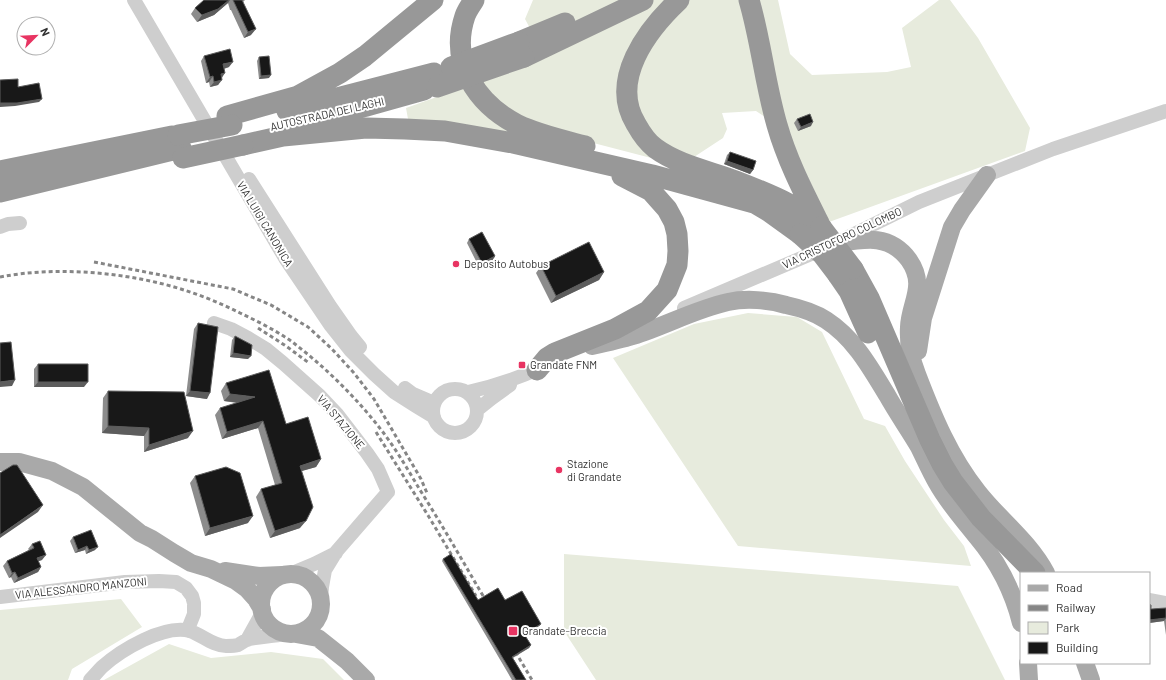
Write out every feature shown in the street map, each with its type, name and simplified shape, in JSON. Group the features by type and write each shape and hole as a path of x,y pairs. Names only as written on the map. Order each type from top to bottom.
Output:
{"highway":[{"path":"235,130 340,73 365,56 433,0"},
{"path":"474,0 465,14 460,42 461,58 466,72 477,92 488,105 501,115 534,131 672,169 730,190 758,204 783,221 845,272 861,282 930,440 942,464 957,488 981,518 1034,572"},
{"name":"AUTOSTRADA DEI LAGHI","path":"521,50 614,0"},
{"name":"AUTOSTRADA DEI LAGHI","path":"0,192 32,174 235,130 435,80 521,50 643,0"},
{"path":"679,0 655,25 643,43 627,80 626,95 630,110 642,135 653,147 665,155 763,192 789,205 821,227"},
{"path":"749,0 777,125 788,158 796,177 845,272 849,291 918,447"},
{"path":"235,130 283,136 366,128 445,132 513,143 652,175 758,204"},
{"path":"513,143 523,150 626,177 651,191 667,209 674,222 677,234 677,265 667,290 648,311 615,329 555,353 530,373"},
{"name":"AUTOSTRADA DEI LAGHI","path":"0,171 32,174"}],"main road":[{"path":"916,372 918,342 923,318 952,227 987,175"},
{"path":"835,244 865,239 881,240 891,244 901,251 910,261 915,272 917,284 917,292 910,316 908,340 910,353 934,416 953,455 978,493 1029,548 1039,560 1045,572"},
{"path":"592,346 633,336 730,301 758,300 780,303 804,310 825,320 842,333 858,349 870,366 918,447 944,496 990,554 1011,591 1020,619"},
{"path":"0,450 49,462 85,481 143,527 152,539"},
{"path":"0,462 19,462 52,471 83,488 140,533 191,563 211,569 259,576 286,574 304,576 318,589 325,625 347,661"},
{"path":"211,569 236,581 247,589 256,599 270,625 277,631 318,638 347,661 366,680"},
{"path":"262,611 261,601 264,591 275,579 286,574"},
{"path":"291,634 307,630 315,623 319,616 321,604"},
{"path":"1028,664 1029,680"},
{"path":"1085,664 1091,680"}],"street":[{"name":"VIA LUIGI CANONICA","path":"134,0 285,258 331,326 350,350 394,392 416,406 434,410"},
{"name":"VIA LUIGI CANONICA","path":"145,0 254,188 351,336 379,368 434,410 438,424 445,430 449,432 459,432 470,427 474,422 477,410"},
{"name":"VIA CRISTOFORO COLOMBO","path":"468,392 495,386 530,373 835,244 920,202 1053,149 1166,110"},
{"path":"0,227 8,224 20,223"},
{"name":"VIA STAZIONE","path":"214,323 231,329 266,349 320,396 337,414 378,469 388,492 336,552 325,570 321,604"},
{"name":"VIA CRISTOFORO COLOMBO","path":"477,410 492,398 530,373"},
{"path":"434,410 438,397 442,392 455,388 468,392 476,403 477,410"},
{"name":"VIA STAZIONE","path":"286,574 314,564 336,552"},
{"name":"VIA ALESSANDRO MANZONI","path":"0,597 124,582 176,582 186,588 192,596 194,603 194,614 189,631"},
{"path":"1150,600 1166,603"},
{"path":"247,640 262,611"},
{"path":"90,680 103,666 121,653 139,642 159,633 177,630 189,631 224,646 236,646 247,640 291,634"}],"green space":[{"path":"533,0 778,0 790,54 812,75 887,72 911,67 902,28 939,0 950,0 978,38 1030,128 1025,151 829,222 786,131 756,111 722,113 727,129 723,138 694,157 655,159 528,126 510,135 408,119 406,108 546,58 525,19"},
{"path":"748,313 797,317 822,332 864,419 885,426 905,461 944,520 964,546 971,566 738,546 613,358 694,324"},
{"path":"564,554 958,586 1005,680 596,680 564,631"},
{"path":"121,599 142,627 72,669 68,680 0,680 0,610"},
{"path":"169,644 211,658 271,652 323,659 344,680 104,680"}],"building":[{"path":"204,0 229,0 218,9 202,15 195,8"},
{"path":"233,0 242,0 256,29 248,32"},
{"path":"230,49 233,62 223,64 225,73 221,74 222,80 214,82 213,76 210,77 204,56"},
{"path":"269,56 271,75 261,76 259,57"},
{"path":"18,79 18,87 39,83 42,99 17,103 0,103 0,80"},
{"path":"810,114 813,122 801,127 797,119"},
{"path":"730,152 756,161 753,170 727,161"},
{"path":"482,232 495,256 482,263 469,239"},
{"path":"589,242 604,272 556,296 541,266"},
{"path":"198,323 218,327 210,393 190,391"},
{"path":"235,336 252,345 251,356 233,353"},
{"path":"11,342 15,380 0,382 0,343"},
{"path":"38,364 88,364 88,382 38,382"},
{"path":"269,370 286,424 308,417 321,459 300,466 313,507 306,521 275,531 261,489 282,483 263,421 227,432 220,408 255,397 230,394 226,383"},
{"path":"108,391 184,392 193,431 149,445 149,428 108,426"},
{"path":"13,465 17,465 43,505 0,535 0,473"},
{"path":"226,467 240,473 253,516 210,528 195,476"},
{"path":"91,530 98,547 89,550 87,546 78,550 73,537"},
{"path":"40,541 46,555 37,558 41,567 18,578 15,572 12,573 7,561 34,548 32,544"},
{"path":"451,554 478,600 498,588 505,600 522,591 541,624 524,634 531,645 512,657 526,680 516,680 443,559"},
{"path":"1150,604 1151,609 1166,608 1166,618 1150,620"}],"railway":[{"path":"94,262 233,289 271,305 308,327 332,349 354,373 374,399 421,479 427,493"},
{"path":"0,277 45,272 69,272 116,275 140,279 191,292 219,303 266,326 291,341 339,383 372,418 387,438 438,519 489,606"},
{"path":"258,328 309,363"},
{"path":"376,432 476,596"},
{"path":"512,646 532,680"}],"place":[{"name":"Deposito Autobus","path":"456,264"},
{"name":"Grandate FNM","path":"522,365"},
{"name":"Stazione di Grandate","path":"559,470"},
{"name":"Grandate-Breccia","path":"513,631"}]}
